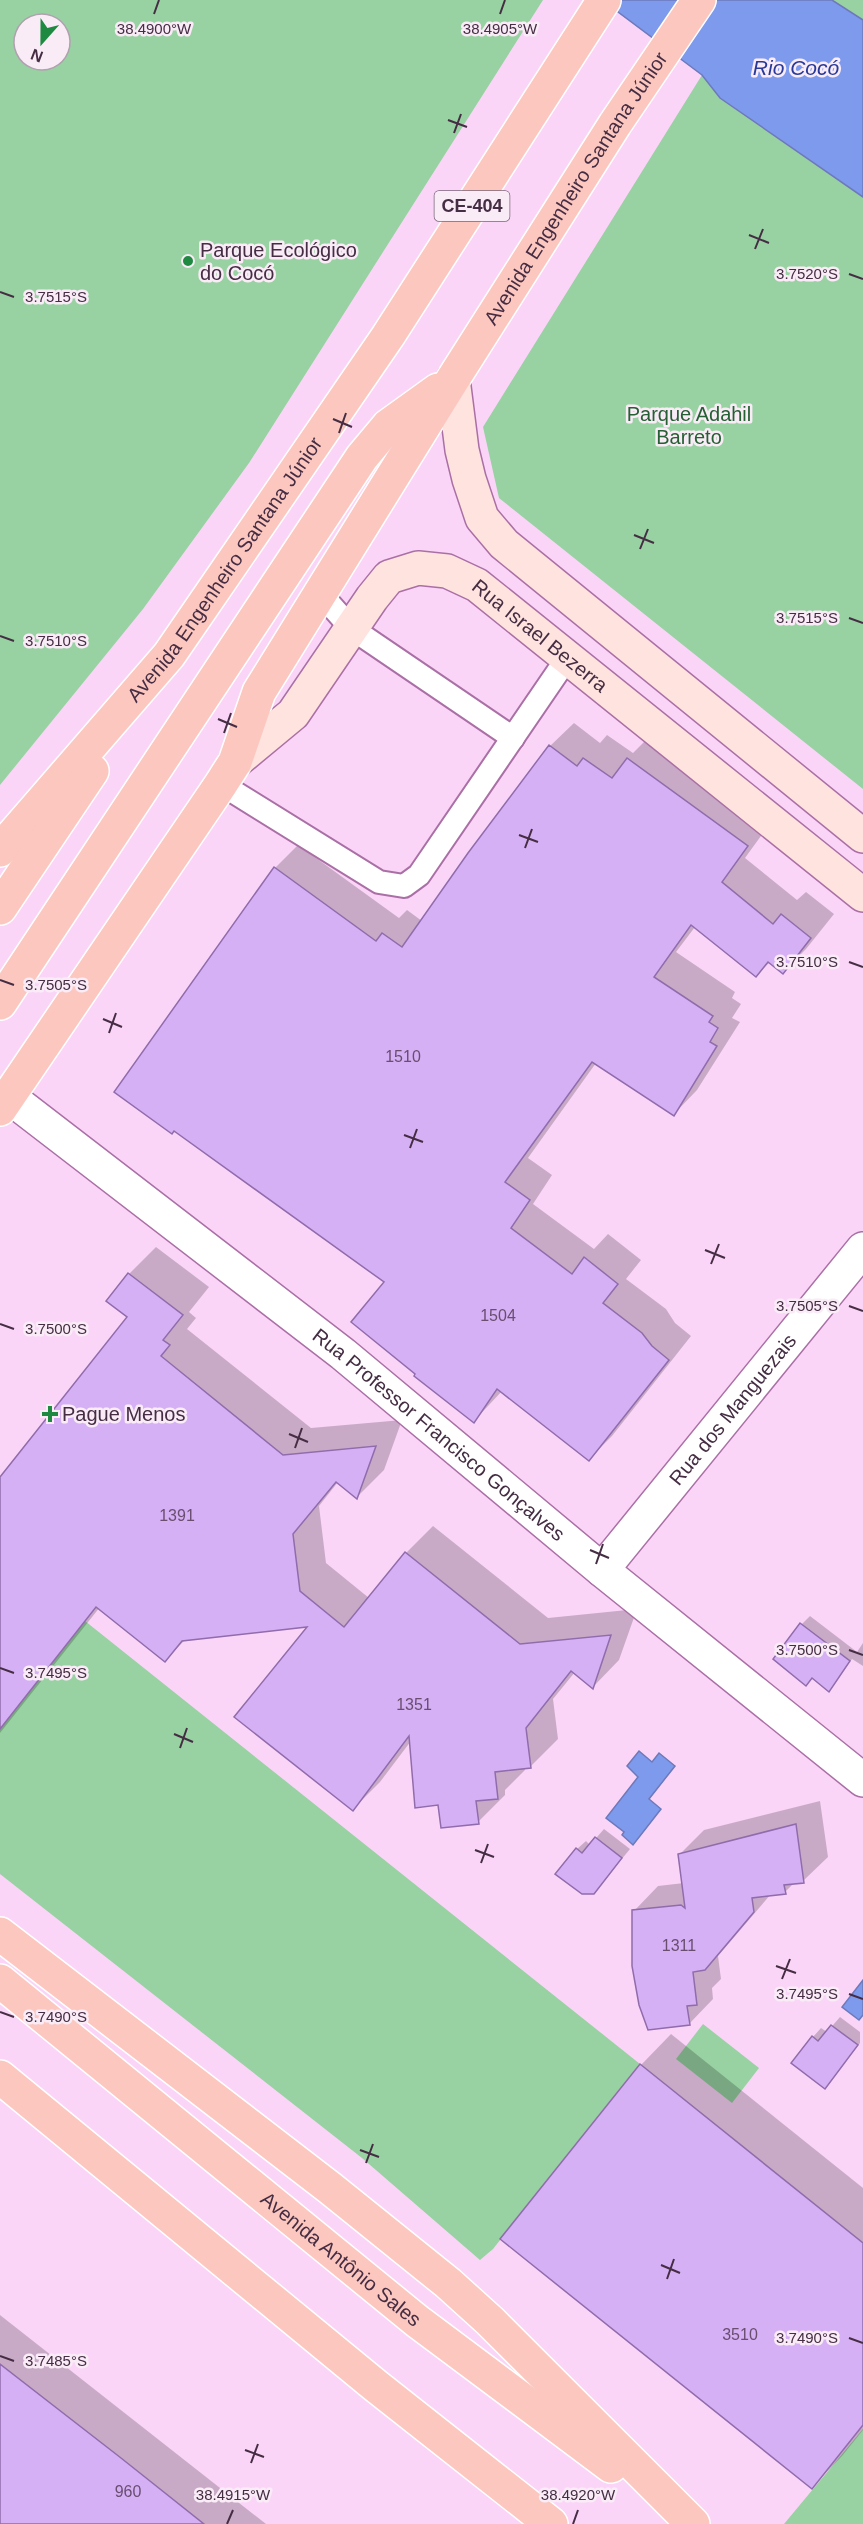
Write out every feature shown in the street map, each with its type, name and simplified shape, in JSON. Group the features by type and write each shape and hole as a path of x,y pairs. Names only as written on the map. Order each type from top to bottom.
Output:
{"main road":[{"name":"Avenida Engenheiro Santana Júnior","path":"0,850 169,655 388,336 604,0"},
{"name":"Avenida Engenheiro Santana Júnior","path":"4,1102 228,773 259,692 453,379 615,124 699,0"},
{"name":"Avenida Engenheiro Santana Júnior","path":"0,1003 362,458 388,426 453,379"},
{"path":"0,908 169,655"},
{"path":"0,1934 330,2188 448,2283 490,2321 692,2524"},
{"name":"Avenida Antônio Sales","path":"0,1980 417,2321 692,2524"},
{"path":"0,2078 376,2386 551,2524"}],"street":[{"path":"453,379 462,450 469,479 482,518 504,544 863,836"},
{"name":"Rua Israel Bezerra","path":"228,773 293,714 351,628 389,577 418,568 447,571 477,585 863,895"},
{"name":"Rua Professor Francisco Gonçalves","path":"4,1102 136,1195 343,1354 602,1570 863,1780"},
{"name":"Rua dos Manguezais","path":"602,1570 863,1249"}],"lane":[{"path":"320,593 351,628 513,738"},
{"path":"228,773 379,882 404,886 419,875 568,657"}],"green space":[{"name":"Parque Ecológico do Cocó","path":"0,0 543,0 249,463 143,609 0,785"},
{"path":"832,0 863,0 863,20"},
{"name":"Parque Adahil Barreto","path":"702,75 720,98 863,197 863,789 499,498 483,427"},
{"path":"85,1621 640,2064 493,2249 480,2260 362,2158 0,1874 0,1729"},
{"path":"703,2024 759,2068 732,2103 676,2059"},
{"path":"863,2429 863,2524 784,2524"}],"water":[{"name":"Rio Cocó","path":"602,0 832,0 863,20 863,197 720,98 702,75"},
{"path":"639,1751 652,1762 659,1753 675,1766 649,1799 661,1809 633,1845 622,1835 624,1832 606,1818 638,1777 627,1766"},
{"path":"863,1980 863,2015 859,2020 842,2007"}],"building":[{"path":"549,745 577,766 583,758 612,778 627,758 748,846 722,882 773,924 781,914 811,938 783,974 768,962 756,977 691,925 654,977 713,1016 709,1022 718,1028 710,1042 717,1046 674,1116 592,1062 505,1182 530,1200 511,1228 572,1274 584,1257 618,1284 603,1303 642,1333 652,1346 669,1360 589,1461 497,1389 474,1423 351,1322 384,1282 174,1131 172,1134 114,1092 274,867 376,941 382,933 402,947 468,853"},
{"path":"128,1273 183,1315 163,1340 170,1345 161,1356 283,1455 376,1446 357,1499 336,1482 293,1534 300,1591 344,1627 405,1552 520,1644 611,1635 593,1689 571,1671 526,1728 531,1768 495,1772 498,1799 476,1801 479,1824 441,1828 438,1805 415,1808 409,1736 353,1811 234,1717 307,1627 182,1641 165,1662 96,1607 0,1729 0,1477 127,1317 106,1301"},
{"path":"800,1623 850,1661 829,1692 812,1678 806,1686 773,1659"},
{"path":"796,1824 804,1883 784,1885 786,1894 752,1898 754,1912 705,1970 693,1972 697,2005 687,2006 690,2025 648,2030 639,2005 632,1966 632,1910 681,1905 685,1908 678,1854"},
{"path":"595,1837 622,1858 594,1894 582,1894 555,1874 576,1848 582,1853"},
{"path":"831,2025 858,2045 825,2089 791,2063 812,2036 818,2041"},
{"path":"640,2064 863,2243 863,2425 812,2489 500,2239"},
{"path":"0,2364 121,2458 204,2524 0,2524"}],"place":[{"name":"Parque Ecológico do Cocó","path":"188,261"},
{"name":"Pague Menos","path":"50,1414"}]}
